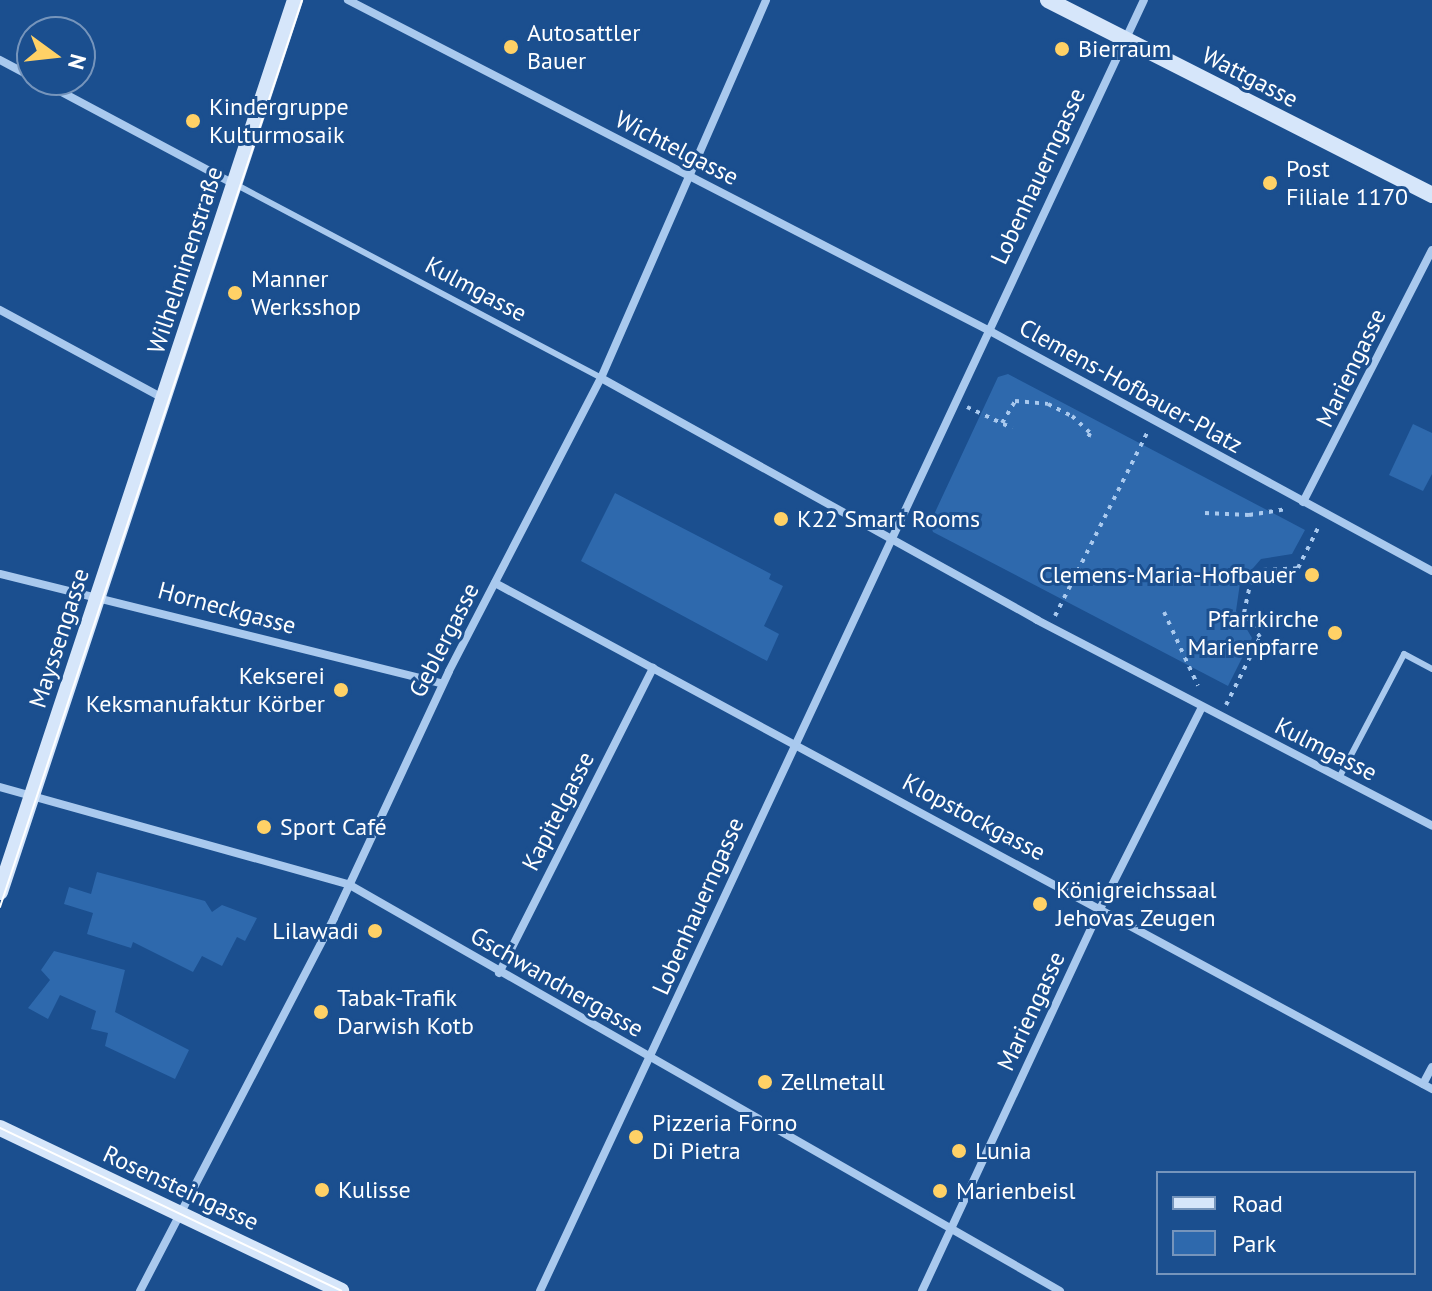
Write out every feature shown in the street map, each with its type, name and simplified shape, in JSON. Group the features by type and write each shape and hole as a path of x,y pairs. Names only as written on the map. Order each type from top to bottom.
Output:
{"street":[{"name":"Wilhelminenstraße","path":"164,398 295,0"},
{"name":"Wichtelgasse","path":"348,0 988,330"},
{"name":"Geblergasse","path":"140,1291 348,884 443,684 601,378 766,0"},
{"name":"Wattgasse","path":"1048,0 1432,195"},
{"name":"Lobenhauerngasse","path":"988,330 1144,0"},
{"name":"Kulmgasse","path":"69,96 235,184"},
{"name":"Mariengasse","path":"1303,502 1432,250"},
{"path":"0,310 164,398"},
{"name":"Clemens-Hofbauer-Platz","path":"892,538 988,330 1303,502"},
{"name":"Kulmgasse","path":"601,378 892,538"},
{"name":"Mayssengasse","path":"0,892 164,398"},
{"path":"1303,502 1432,571"},
{"name":"Lobenhauerngasse","path":"540,1291 652,1059 793,743 892,538"},
{"path":"892,538 1202,707"},
{"name":"Horneckgasse","path":"0,574 97,599 122,601 443,684"},
{"name":"Klopstockgasse","path":"495,583 1101,907 1428,1087"},
{"name":"Kapitelgasse","path":"499,973 653,668"},
{"name":"Kulmgasse","path":"1202,707 1432,826"},
{"name":"Mariengasse","path":"922,1291 1101,907 1202,707"},
{"name":"Gschwandnergasse","path":"0,787 348,884 1060,1291"},
{"path":"1428,1087 1432,1067"},
{"name":"Rosensteingasse","path":"0,1128 341,1291"}],"lane":[{"name":"Kulmgasse","path":"235,184 601,378"},
{"path":"1339,778 1404,654 1432,669"}],"path":[{"path":"955,401 1012,428"},
{"path":"1002,423 1015,401 1048,404 1072,416 1090,433 1088,438"},
{"path":"1049,626 1153,421"},
{"path":"1205,513 1249,515 1303,502"},
{"path":"1220,717 1260,637 1244,613 1250,584 1263,570 1298,568 1325,513"},
{"path":"1164,612 1195,673 1202,707"}],"green space":[{"path":"1008,374 1305,530 1292,554 1261,559 1240,583 1236,611 1252,638 1228,686 933,532 930,523 998,377"},
{"path":"1413,424 1432,433 1432,474 1423,491 1389,475"},
{"path":"615,493 771,574 769,579 783,586 764,626 779,634 767,661 581,561"},
{"path":"97,872 205,901 212,912 222,905 257,918 245,941 237,937 222,966 202,956 193,972 133,942 131,948 87,934 93,913 64,904 69,887 91,894"},
{"path":"54,951 125,970 115,1012 189,1050 175,1079 105,1046 108,1033 91,1029 96,1011 60,995 48,1019 28,1008 50,980 41,970"}],"tram line":[{"path":"0,907 302,0"},
{"path":"0,1128 341,1291"}],"place":[{"name":"Autosattler Bauer","path":"511,47"},
{"name":"Bierraum","path":"1062,49"},
{"name":"Kindergruppe Kulturmosaik","path":"193,121"},
{"name":"Post Filiale 1170","path":"1270,183"},
{"name":"Manner Werksshop","path":"235,293"},
{"name":"K22 Smart Rooms","path":"781,519"},
{"name":"Clemens-Maria-Hofbauer","path":"1312,575"},
{"name":"Pfarrkirche Marienpfarre","path":"1335,633"},
{"name":"Kekserei Keksmanufaktur Körber","path":"341,690"},
{"name":"Sport Café","path":"264,827"},
{"name":"Königreichssaal Jehovas Zeugen","path":"1040,904"},
{"name":"Lilawadi","path":"375,931"},
{"name":"Tabak-Trafik Darwish Kotb","path":"321,1012"},
{"name":"Zellmetall","path":"765,1082"},
{"name":"Pizzeria Forno Di Pietra","path":"636,1137"},
{"name":"Lunia","path":"959,1151"},
{"name":"Kulisse","path":"322,1190"},
{"name":"Marienbeisl","path":"940,1191"}]}
